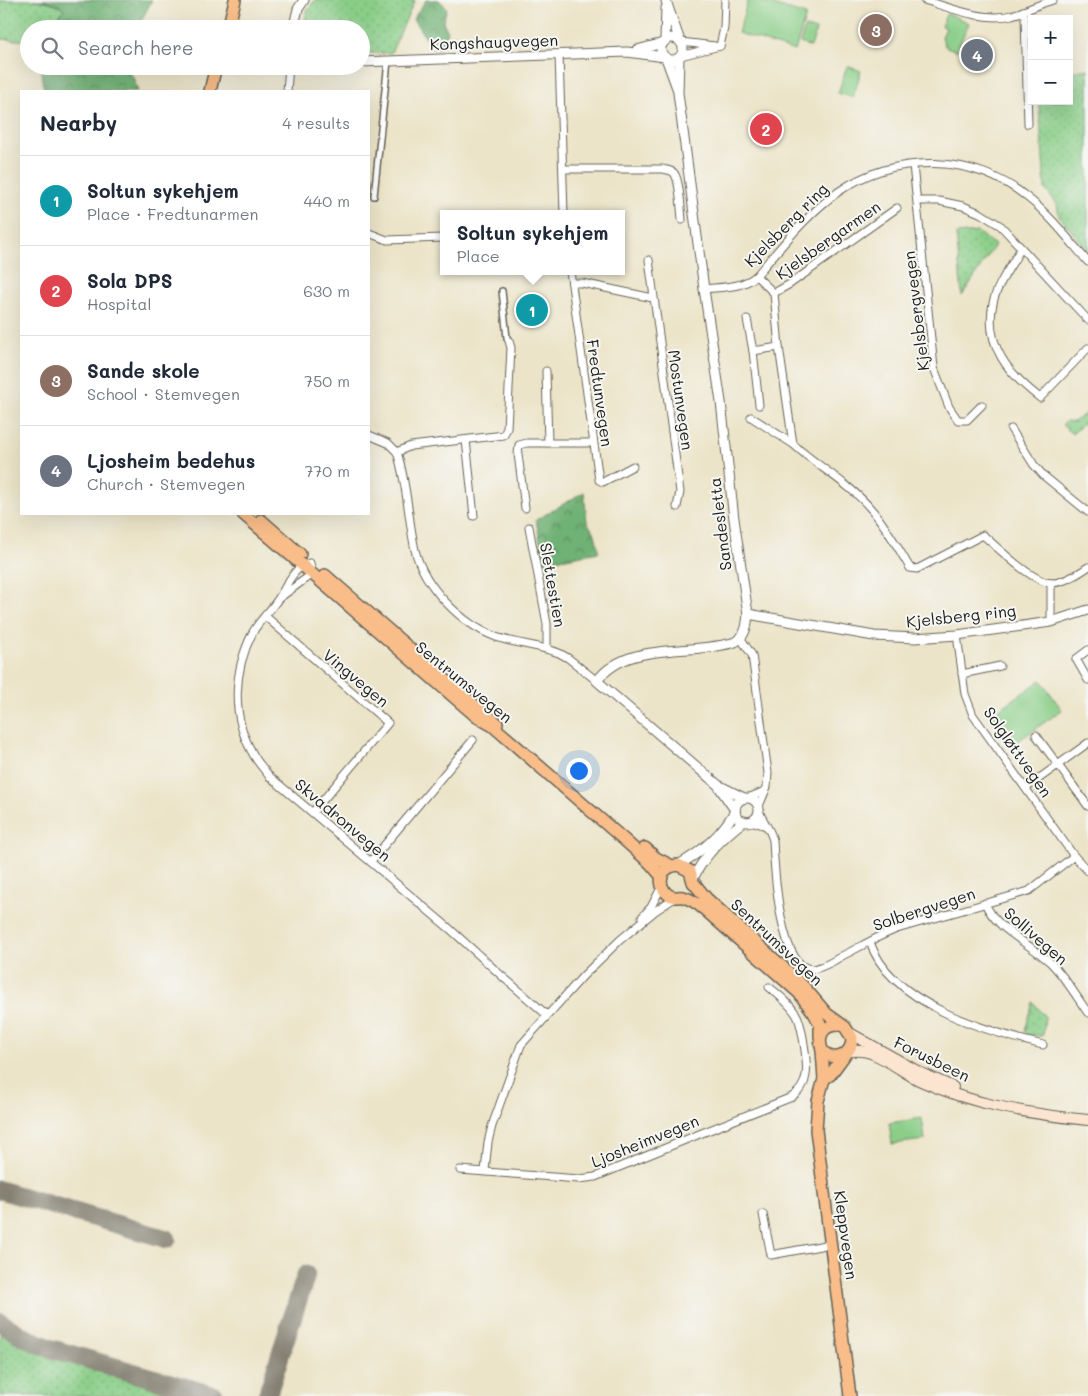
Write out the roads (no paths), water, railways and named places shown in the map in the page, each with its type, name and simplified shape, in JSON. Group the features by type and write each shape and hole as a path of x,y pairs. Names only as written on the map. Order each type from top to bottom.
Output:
{"main road":[{"path":"225,20 228,0"},
{"path":"230,20 235,0"},
{"path":"210,90 214,75"},
{"path":"214,90 218,75"},
{"name":"Sentrumsvegen","path":"244,515 470,701 656,858 682,866 690,871 693,880 706,898 784,968 804,987 827,1014 840,1025"},
{"name":"Sentrumsvegen","path":"255,515 308,567 477,717 493,726 650,863 667,894 695,902 798,993 820,1024 820,1037"},
{"path":"662,882 664,872 675,865"},
{"path":"679,897 690,891 693,880"},
{"path":"840,1025 845,1027 850,1033 852,1044 846,1054 831,1057 822,1050 820,1037 828,1026 840,1025"},
{"name":"Forusbeen","path":"850,1033 919,1072 952,1087 1004,1106"},
{"name":"Kleppvegen","path":"822,1050 824,1064 822,1076 824,1079 816,1109 816,1130 850,1396"},
{"name":"Forusbeen","path":"846,1054 857,1050 870,1052 918,1080 967,1099 1032,1113 1088,1120"},
{"name":"Kleppvegen","path":"824,1079 830,1075 846,1054"}],"street":[{"path":"295,20 298,10 304,0"},
{"name":"Sandesletta","path":"666,0 683,51 680,57 678,93 748,614 746,629 741,639"},
{"name":"Sandesletta","path":"666,0 664,42 661,49 678,93"},
{"path":"720,46 724,28 725,0"},
{"path":"924,0 983,16 1011,15 1042,1 1053,0"},
{"path":"1023,11 1025,17 1028,124"},
{"path":"664,42 670,38 680,42 720,46"},
{"name":"Kongshaugvegen","path":"627,52 664,42"},
{"path":"665,58 673,60 720,46"},
{"name":"Kongshaugvegen","path":"370,62 627,52 665,58"},
{"path":"559,55 564,210"},
{"path":"374,196 388,61"},
{"path":"287,90 288,75"},
{"name":"Kjelsberg ring","path":"704,289 743,284 756,276 814,213 838,192 876,173 902,166 934,163 953,164 988,173 1002,180 1040,208 1088,262"},
{"name":"Kjelsbergvegen","path":"913,165 934,368 949,407 958,420 967,420 982,405"},
{"path":"563,169 662,169 670,171 674,173 676,180 682,220"},
{"path":"918,201 944,202 963,206 980,213 1001,226 1088,320"},
{"name":"Kjelsbergarmen","path":"774,293 790,284 897,208"},
{"path":"370,233 387,240 440,238"},
{"path":"1021,248 993,302 992,332 995,347 1001,360 1028,389 1040,398 1088,348"},
{"name":"Mostunvegen","path":"649,260 680,492 677,506"},
{"name":"Fredtunvegen","path":"571,275 598,477 600,481 604,482 633,466"},
{"path":"756,276 774,293 779,347 793,444"},
{"path":"572,283 582,283 653,298"},
{"path":"397,452 411,446 504,435 507,428 511,348 506,338 502,291"},
{"path":"747,319 753,351 759,405"},
{"path":"753,351 779,347"},
{"path":"546,371 548,443"},
{"path":"751,416 793,444 837,478 871,509 897,543 908,564 914,570 983,535 1030,574 1052,583 1074,576 1088,567"},
{"path":"1011,429 1034,465 1044,476 1088,512"},
{"path":"370,435 388,443 397,452 416,551 423,571 438,593 463,618 480,630 509,641 547,648 568,658 718,785 746,798 755,800 759,809"},
{"path":"466,440 474,516"},
{"path":"525,508 518,454 520,445 527,443 593,443"},
{"name":"Slettestien","path":"529,527 547,624 547,648"},
{"name":"Skvadronvegen","path":"278,599 287,583 308,567"},
{"name":"Skvadronvegen","path":"308,567 278,599 248,643 238,678 237,705 239,720 253,754 269,776 450,929 547,1016"},
{"path":"1052,583 1052,622"},
{"name":"Kjelsberg ring","path":"748,614 888,637 915,638 957,635 1052,622 1088,610"},
{"name":"Vingvegen","path":"265,616 388,722 312,812"},
{"name":"Solgløttvegen","path":"957,635 965,694 973,714 1074,856 1088,872"},
{"path":"597,681 609,668 629,658 647,654 730,644 741,639 752,655 769,780 757,816 728,833 700,864 693,880"},
{"path":"1088,650 1076,660 1088,680"},
{"path":"962,674 1000,666"},
{"path":"1036,735 1088,806"},
{"path":"370,861 473,740"},
{"path":"1026,788 1059,766 1088,743"},
{"path":"718,785 737,815 747,821 766,826"},
{"path":"675,865 694,857 706,847 728,823 735,811 736,805 746,798 766,791"},
{"name":"Solbergvegen","path":"759,809 773,840 782,919 787,942 794,957 806,968 818,968 897,929 1034,889 1074,856"},
{"path":"485,1171 492,1126 521,1045 583,976 635,926 651,907 662,882"},
{"path":"635,926 679,897"},
{"name":"Sollivegen","path":"985,903 992,917 1050,963 1088,1013"},
{"path":"870,942 880,964 903,986 920,998 972,1025 1043,1045"},
{"name":"Ljosheimvegen","path":"460,1170 579,1179 596,1177 787,1100 796,1094 801,1087 806,1071 801,1024 797,1015 788,1004 769,986"},
{"path":"763,1214 771,1255 831,1244"}],"place":[{"name":"Sande skole","path":"876,30"},
{"name":"Ljosheim bedehus","path":"977,55"},
{"name":"Sola DPS","path":"766,129"},
{"name":"Soltun sykehjem","path":"532,310"}]}
